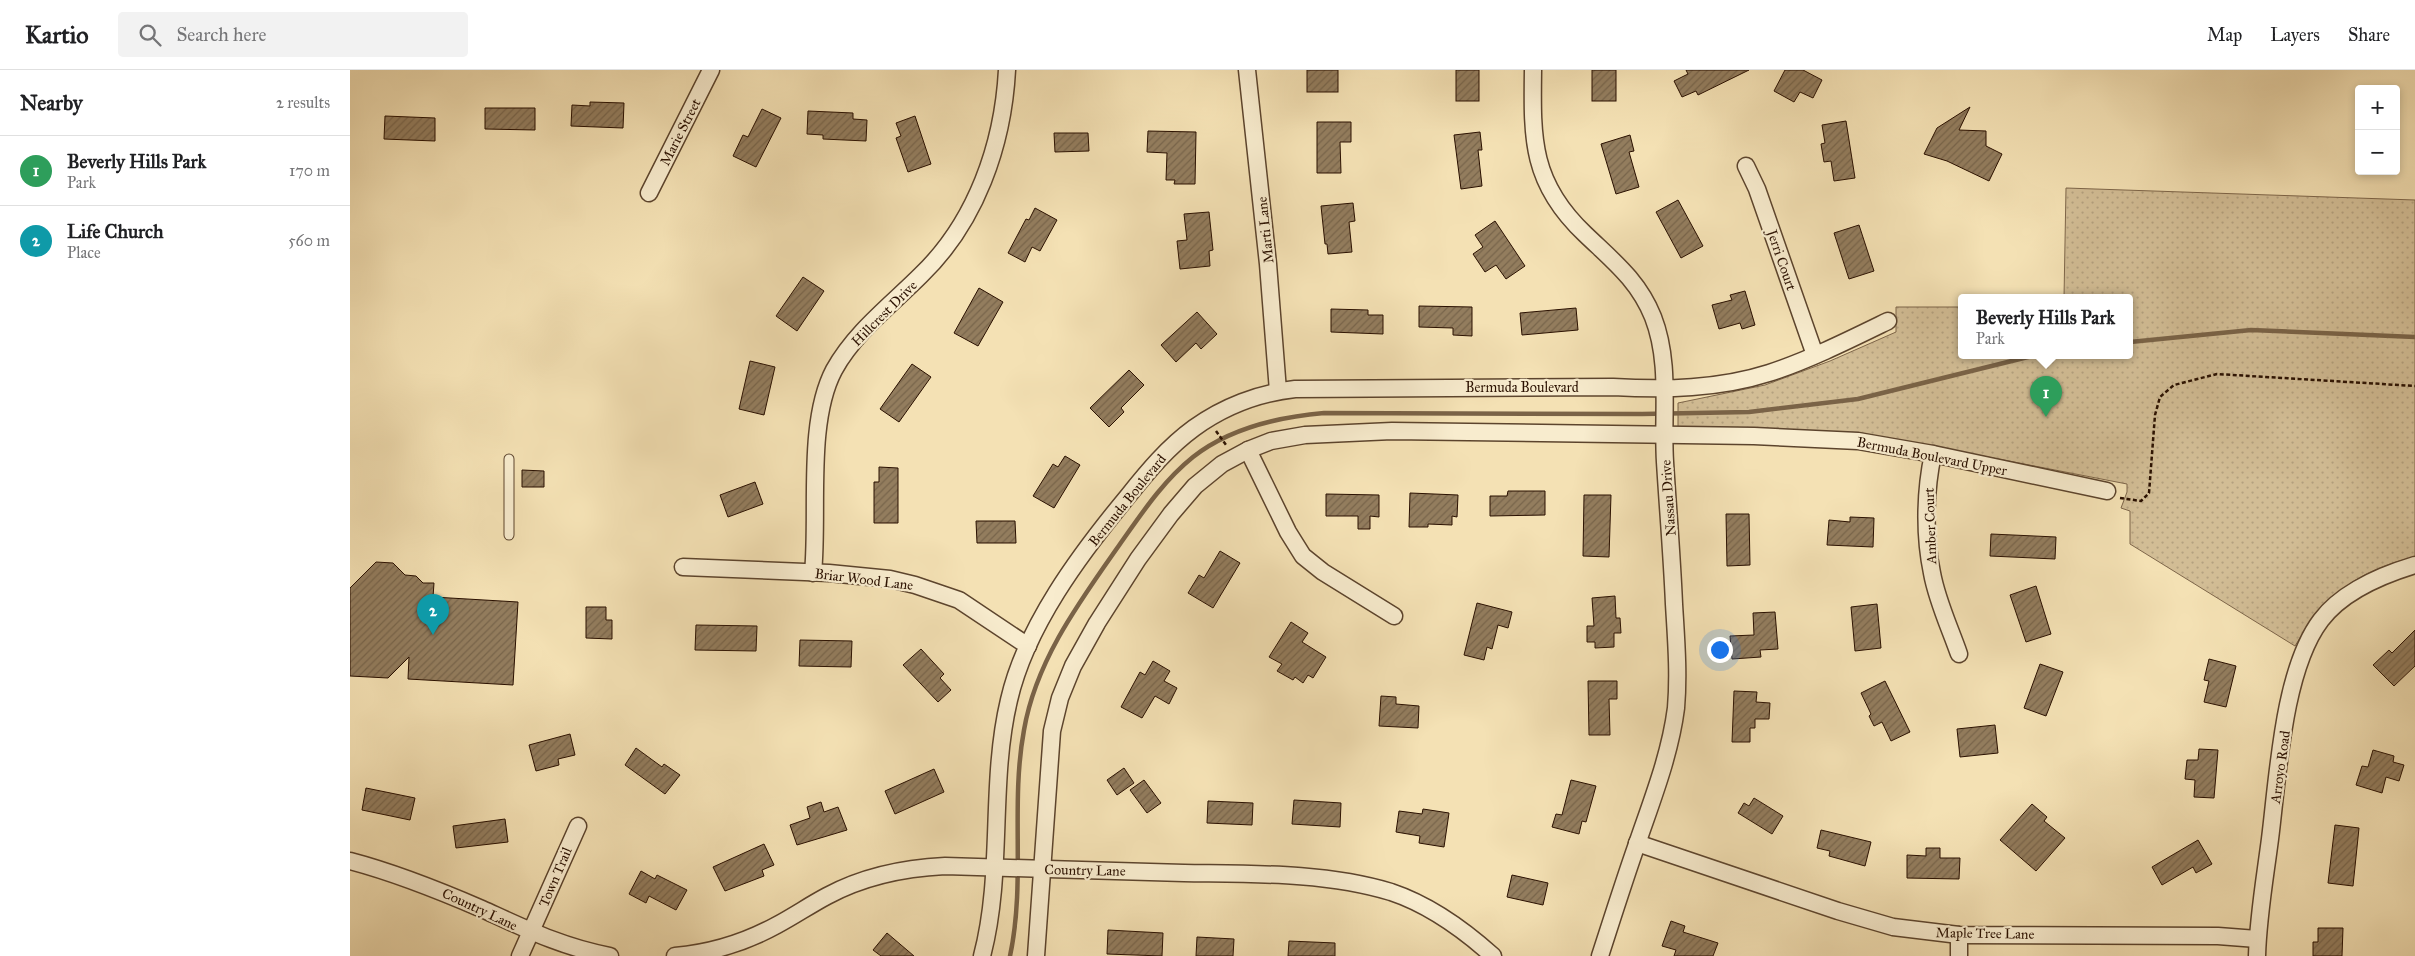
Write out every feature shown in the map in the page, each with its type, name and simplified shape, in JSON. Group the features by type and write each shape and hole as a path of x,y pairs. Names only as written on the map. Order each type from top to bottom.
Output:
{"street":[{"name":"Marie Street","path":"649,193 711,70"},
{"name":"Hillcrest Drive","path":"813,572 818,434 823,400 834,371 850,347 872,322 942,252 974,203 984,180 994,145 1006,86 1007,70"},
{"name":"Marti Lane","path":"1247,70 1266,245 1278,391"},
{"name":"Nassau Drive","path":"1533,70 1534,137 1537,160 1549,189 1562,211 1621,268 1642,294 1654,321 1661,349 1665,390 1665,430 1677,647 1676,707 1666,756 1600,956"},
{"name":"Jerri Court","path":"1746,166 1757,189 1814,355"},
{"name":"Bermuda Boulevard","path":"982,956 992,896 1001,868 1002,738 1009,699 1028,646 1038,624 1080,558 1109,519 1165,452 1194,428 1226,410 1263,394 1278,391 1325,387 1613,387 1665,390 1733,382 1767,373 1814,355 1888,322"},
{"name":"Bermuda Boulevard Upper","path":"1665,430 1858,441 1933,454 2107,491"},
{"path":"1036,956 1036,869 1052,730 1060,698 1073,666 1097,622 1171,514 1195,486 1222,464 1248,450 1271,441 1305,435 1344,432 1665,430"},
{"path":"1248,450 1288,532 1303,556 1322,572 1394,616"},
{"name":"Amber Court","path":"1933,454 1928,478 1930,557 1936,588 1960,654"},
{"name":"Arroyo Road","path":"2257,956 2257,939 2277,784 2294,683 2316,628 2323,618 2347,596 2375,580 2415,565"},
{"name":"Briar Wood Lane","path":"683,567 813,572 890,580 940,592 979,611 1028,646"},
{"name":"Town Trail","path":"520,956 578,826"},
{"name":"Maple Tree Lane","path":"1637,843 1838,911 1893,927 1959,935 2218,936 2257,939"},
{"name":"Country Lane","path":"350,861 422,883 530,932 589,952 610,956"},
{"name":"Country Lane","path":"675,956 714,949 756,935 828,895 898,870 945,866 1246,874 1313,879 1364,886 1390,892 1426,907 1470,936 1493,956"},
{"path":"1959,935 1959,956"}],"lane":[{"path":"509,459 509,535"}],"path":[{"path":"2107,491 2124,499 2141,501 2149,493 2155,414 2160,397 2174,384 2217,374 2415,386"},
{"path":"1214,427 1230,452"}],"shaded area":[{"path":"2066,188 2415,200 2415,557 2376,569 2344,588 2318,613 2295,646 2130,544 2130,511 2121,508 2127,492 2127,484 1921,444 1678,431 1678,403 1765,385 1830,361 1896,332 1896,307 1958,307 1958,359 2133,359 2133,294 2064,294"}],"building":[{"path":"1307,70 1338,70 1338,92 1307,92"},
{"path":"1456,70 1479,70 1479,101 1456,101"},
{"path":"1592,70 1616,70 1616,101 1592,101"},
{"path":"1686,70 1749,70 1698,95 1696,91 1682,97 1674,81 1688,74"},
{"path":"1785,70 1803,70 1822,80 1813,98 1800,92 1794,102 1774,91"},
{"path":"590,102 624,103 623,128 571,126 572,105 590,106"},
{"path":"1970,107 1959,130 1986,131 1986,146 2002,154 1989,181 1947,161 1924,154 1937,128"},
{"path":"485,108 535,108 535,130 485,129"},
{"path":"762,109 781,118 756,167 733,156 743,135 748,137"},
{"path":"808,111 853,113 853,119 867,120 866,141 823,139 823,135 807,134"},
{"path":"385,116 435,118 435,141 384,139"},
{"path":"915,116 931,164 908,172 896,138 901,136 896,123"},
{"path":"1846,121 1855,178 1834,181 1831,161 1824,162 1821,144 1825,143 1822,125"},
{"path":"1317,122 1351,122 1351,142 1340,142 1341,173 1317,173"},
{"path":"1148,131 1196,132 1195,184 1174,184 1175,180 1166,180 1167,153 1147,152"},
{"path":"1480,132 1482,150 1478,150 1482,186 1461,189 1454,135"},
{"path":"1054,133 1088,133 1089,151 1055,152"},
{"path":"1630,135 1634,151 1629,152 1639,187 1616,194 1601,144"},
{"path":"1678,200 1703,246 1681,258 1656,212"},
{"path":"1353,203 1355,221 1349,222 1352,252 1328,254 1327,244 1325,244 1321,206"},
{"path":"1035,208 1057,220 1040,251 1032,247 1025,262 1008,253 1026,219 1029,220"},
{"path":"1209,212 1213,250 1209,251 1210,266 1180,269 1177,241 1187,240 1184,214"},
{"path":"1495,221 1525,266 1506,279 1496,265 1485,272 1473,254 1483,247 1475,235"},
{"path":"1859,225 1874,271 1849,279 1834,233"},
{"path":"803,277 824,291 797,331 776,316"},
{"path":"979,288 1003,302 978,346 954,333"},
{"path":"1745,291 1755,325 1742,329 1740,323 1719,329 1712,305 1732,300 1730,295"},
{"path":"1419,306 1472,307 1472,336 1453,335 1453,328 1419,327"},
{"path":"1576,308 1578,330 1522,335 1520,313"},
{"path":"1331,309 1368,310 1368,315 1383,315 1383,334 1331,332"},
{"path":"1197,312 1217,334 1201,349 1196,343 1176,362 1161,345"},
{"path":"750,361 775,367 764,415 739,409"},
{"path":"912,364 931,377 899,422 880,409"},
{"path":"1129,370 1144,385 1121,408 1124,412 1109,427 1090,408"},
{"path":"1065,456 1080,465 1054,508 1033,496 1053,464 1058,467"},
{"path":"879,467 898,468 898,523 874,523 874,482 879,482"},
{"path":"522,470 544,471 544,487 522,487"},
{"path":"755,482 763,504 728,517 720,495"},
{"path":"1508,491 1545,491 1545,515 1490,516 1490,496 1507,496"},
{"path":"1410,493 1458,495 1457,517 1452,516 1452,525 1428,524 1428,527 1409,527"},
{"path":"1326,494 1379,495 1379,517 1370,516 1370,529 1358,529 1358,516 1326,516"},
{"path":"1584,495 1611,495 1609,557 1583,556"},
{"path":"1726,514 1749,514 1750,565 1727,566"},
{"path":"1850,517 1874,518 1873,547 1827,545 1829,520 1850,522"},
{"path":"976,521 1015,521 1016,543 977,543"},
{"path":"1991,534 2056,537 2055,559 1990,556"},
{"path":"1220,551 1240,563 1213,608 1188,593 1199,575 1204,578"},
{"path":"376,562 393,563 405,575 416,576 423,583 434,583 433,597 518,602 513,685 408,679 409,657 388,678 350,676 350,588"},
{"path":"2036,586 2051,634 2026,642 2010,595"},
{"path":"1615,596 1616,618 1620,618 1621,633 1614,633 1614,647 1595,648 1595,642 1587,642 1587,626 1594,626 1592,598"},
{"path":"1477,603 1512,612 1508,628 1498,625 1492,649 1487,647 1484,660 1464,655"},
{"path":"1877,604 1881,648 1855,651 1851,607"},
{"path":"586,607 606,607 606,620 612,620 612,639 586,638"},
{"path":"1775,612 1778,649 1760,650 1761,657 1732,659 1730,636 1754,635 1753,613"},
{"path":"1291,622 1308,633 1302,642 1326,657 1313,678 1308,675 1303,683 1295,677 1293,680 1277,671 1282,664 1269,657"},
{"path":"696,625 757,626 756,651 695,650"},
{"path":"2415,630 2415,666 2394,686 2373,665 2389,650 2392,653"},
{"path":"800,640 852,641 851,667 799,666"},
{"path":"921,649 944,674 940,678 951,690 938,702 903,665"},
{"path":"2209,659 2236,666 2226,707 2204,702 2209,681 2204,680"},
{"path":"1153,661 1170,671 1164,681 1177,688 1169,704 1155,696 1142,718 1121,707 1140,672 1145,675"},
{"path":"2040,664 2063,672 2046,716 2024,708"},
{"path":"1588,681 1617,681 1617,699 1609,699 1610,735 1589,735"},
{"path":"1885,681 1910,732 1891,741 1882,722 1874,726 1869,716 1871,714 1861,693"},
{"path":"1734,691 1757,692 1756,702 1770,703 1769,719 1755,719 1755,728 1750,728 1750,742 1732,742"},
{"path":"1381,696 1396,697 1396,704 1419,706 1418,728 1379,726"},
{"path":"1995,725 1998,753 1960,757 1957,729"},
{"path":"570,734 575,755 558,759 559,765 536,771 529,745"},
{"path":"636,748 662,767 664,764 680,775 665,794 625,765"},
{"path":"2199,749 2218,750 2214,798 2194,797 2195,780 2185,779 2187,760 2198,760"},
{"path":"2373,750 2394,756 2393,762 2404,765 2399,781 2386,777 2382,793 2356,785 2362,766 2368,767"},
{"path":"1124,768 1134,783 1117,795 1107,780"},
{"path":"934,769 944,792 895,814 885,791"},
{"path":"1144,780 1161,803 1147,813 1130,790"},
{"path":"1571,780 1596,786 1586,822 1582,821 1579,834 1552,827 1556,814 1562,815"},
{"path":"366,788 415,798 410,820 362,810"},
{"path":"1754,798 1783,816 1772,834 1738,813 1744,803 1749,806"},
{"path":"1294,800 1341,803 1340,827 1292,824"},
{"path":"1208,801 1253,803 1252,825 1207,823"},
{"path":"821,802 824,812 838,807 847,830 797,845 790,825 810,818 807,807"},
{"path":"2032,804 2047,817 2044,821 2065,838 2036,871 2000,840"},
{"path":"1423,809 1449,813 1444,847 1419,843 1420,836 1396,832 1399,811 1422,814"},
{"path":"505,819 508,842 456,848 453,826"},
{"path":"2335,825 2359,828 2353,886 2328,883"},
{"path":"1821,830 1871,842 1865,866 1829,856 1830,851 1817,848"},
{"path":"2198,840 2212,864 2196,873 2193,867 2162,885 2152,867"},
{"path":"764,844 774,865 762,870 764,876 725,891 713,867"},
{"path":"1926,848 1940,848 1940,858 1960,858 1959,879 1907,878 1907,855 1926,856"},
{"path":"641,871 655,879 657,875 687,890 676,910 649,896 646,903 629,894"},
{"path":"1512,875 1548,883 1543,905 1507,897"},
{"path":"1671,921 1685,926 1683,932 1718,943 1713,956 1674,956 1676,950 1662,946"},
{"path":"2318,928 2343,928 2342,956 2313,956 2313,942 2318,942"},
{"path":"1108,930 1163,933 1162,956 1107,954"},
{"path":"887,933 914,956 881,956 873,950"},
{"path":"1197,937 1234,939 1233,956 1196,956"},
{"path":"1289,941 1335,943 1335,956 1288,956"}],"waterway":[{"path":"2133,342 2251,330 2415,337"},
{"path":"1010,956 1017,900 1020,758 1024,730 1038,679 1075,609 1136,521 1172,476 1207,447 1239,431 1272,421 1324,413 1642,414 1749,412 1858,399 2020,359"}],"place":[{"name":"Beverly Hills Park","path":"2046,417"},
{"name":"Life Church","path":"433,635"}]}
